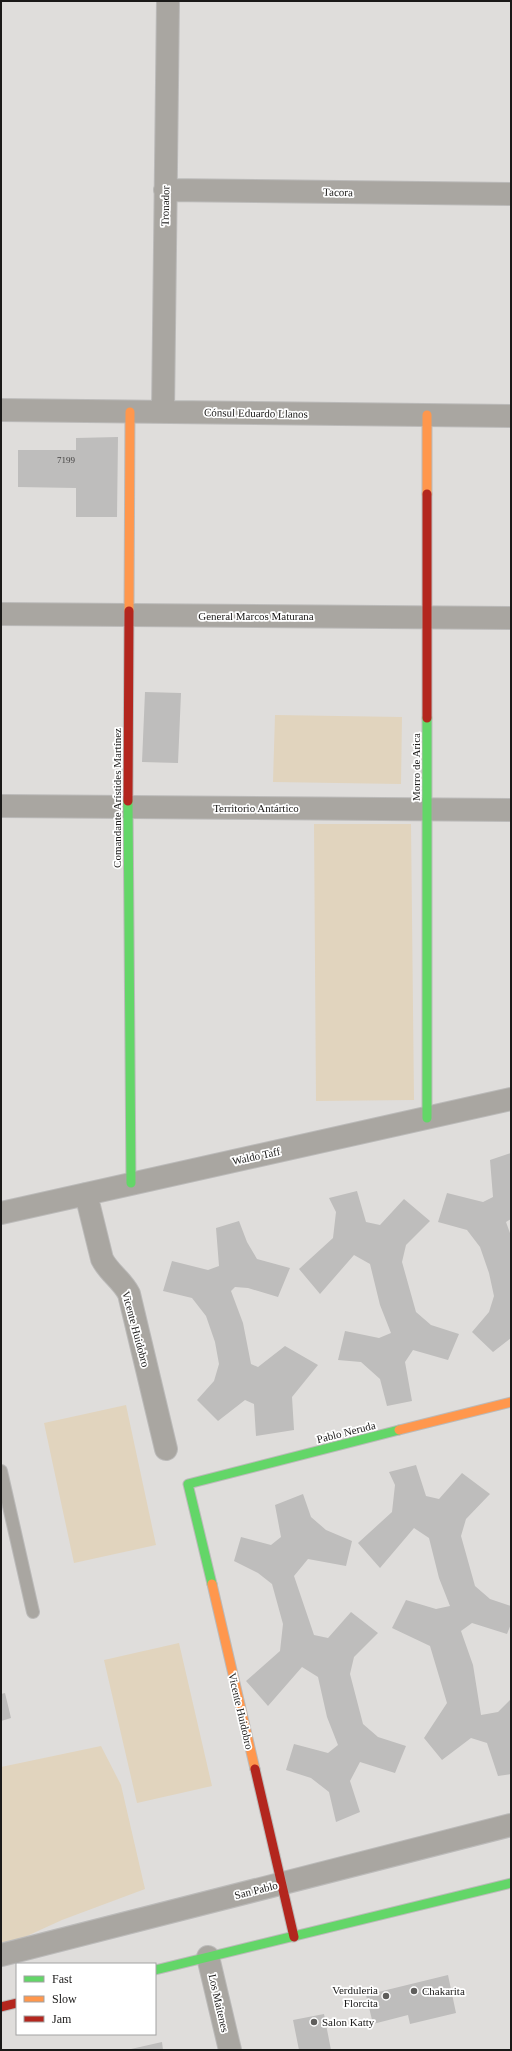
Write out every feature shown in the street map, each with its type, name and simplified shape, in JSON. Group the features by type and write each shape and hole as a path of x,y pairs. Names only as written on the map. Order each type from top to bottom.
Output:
{"street":[{"name":"Tronador","path":"163,412 168,1"},
{"name":"Tacora","path":"165,190 511,194"},
{"name":"Cónsul Eduardo Llanos","path":"1,410 511,416"},
{"name":"Comandante Arístides Martínez","path":"130,412 128,807 131,1183"},
{"name":"Morro de Arica","path":"427,415 427,1118"},
{"name":"General Marcos Maturana","path":"1,614 511,618"},
{"name":"Territorio Antártico","path":"1,806 511,810"},
{"name":"Waldo Taff","path":"1,1213 511,1099"},
{"name":"Vicente Huidobro","path":"86,1194 102,1259 106,1268 124,1284 129,1294 166,1449"},
{"name":"Pablo Neruda","path":"188,1484 511,1402"},
{"name":"Vicente Huidobro","path":"188,1484 294,1937"},
{"name":"San Pablo","path":"1,1955 511,1825"},
{"path":"156,1970 511,1883"},
{"name":"Los Maitenes","path":"208,1957 230,2050"},
{"path":"1,2007 16,2003"}],"lane":[{"path":"1,1470 33,1612"}],"shaded area":[{"path":"275,715 402,717 401,784 273,782"},
{"path":"314,824 411,824 414,1100 316,1101"},
{"path":"126,1405 156,1545 74,1563 44,1423"},
{"path":"179,1643 212,1786 137,1803 104,1660"},
{"path":"101,1746 121,1785 145,1889 62,1920 16,1941 1,1944 1,1767"}],"building":[{"path":"118,437 117,517 76,517 76,488 18,487 18,450 76,450 76,438"},
{"path":"145,692 181,693 178,763 142,762"},
{"path":"511,1153 511,1219 506,1222 511,1236 511,1338 493,1352 472,1332 489,1312 494,1296 489,1273 480,1247 467,1230 438,1222 447,1193 483,1202 493,1197 490,1160"},
{"path":"357,1191 366,1222 380,1225 404,1199 430,1221 406,1245 402,1262 416,1312 431,1325 459,1334 448,1360 413,1350 405,1362 412,1401 387,1406 380,1379 361,1362 338,1360 345,1331 379,1338 391,1333 380,1305 370,1264 354,1255 320,1294 299,1269 333,1238 336,1212 329,1198"},
{"path":"239,1221 247,1242 257,1259 290,1268 278,1297 248,1288 235,1287 231,1291 243,1323 251,1364 258,1367 285,1346 318,1365 292,1397 294,1430 256,1436 254,1404 245,1400 218,1421 197,1400 214,1381 219,1364 215,1342 206,1316 192,1298 163,1291 172,1261 208,1270 219,1266 216,1228"},
{"path":"416,1465 426,1496 439,1499 462,1473 490,1494 466,1519 461,1536 475,1586 490,1599 511,1606 511,1624 507,1634 472,1623 461,1631 473,1665 481,1715 498,1712 511,1699 511,1774 498,1776 487,1743 471,1738 442,1760 424,1738 447,1703 430,1646 392,1628 406,1600 436,1609 450,1606 439,1578 429,1538 414,1528 380,1568 358,1543 392,1512 395,1485 389,1472"},
{"path":"303,1494 311,1517 326,1530 352,1541 346,1566 308,1559 294,1576 314,1635 328,1638 351,1612 378,1633 354,1657 350,1674 363,1724 378,1737 406,1746 395,1773 360,1762 350,1781 360,1812 336,1822 329,1792 311,1778 286,1770 294,1744 328,1753 338,1745 327,1717 318,1677 302,1667 268,1706 246,1681 280,1651 283,1624 272,1584 258,1573 234,1561 241,1537 271,1545 281,1537 275,1505"},
{"path":"5,1693 11,1718 1,1721 1,1694"},
{"path":"448,1975 456,2013 410,2024 408,2015 373,2024 366,1995"},
{"path":"324,2014 331,2050 299,2050 293,2020"},
{"path":"162,2042 163,2050 131,2050 131,2049"}],"traffic: fast":[{"path":"427,718 427,1118"},
{"path":"128,801 131,1183"},
{"path":"212,1584 188,1484 399,1430"},
{"path":"156,1970 511,1883"}],"traffic: slow":[{"path":"129,611 130,412"},
{"path":"427,415 427,494"},
{"path":"399,1430 511,1402"},
{"path":"212,1584 255,1769"}],"traffic: jam":[{"path":"427,494 427,718"},
{"path":"128,801 129,611"},
{"path":"255,1769 294,1937"},
{"path":"1,2007 16,2003"}],"place":[{"name":"Chakarita","path":"414,1991"},
{"name":"Verduleria Florcita","path":"386,1996"},
{"name":"Salon Katty","path":"314,2022"}]}
